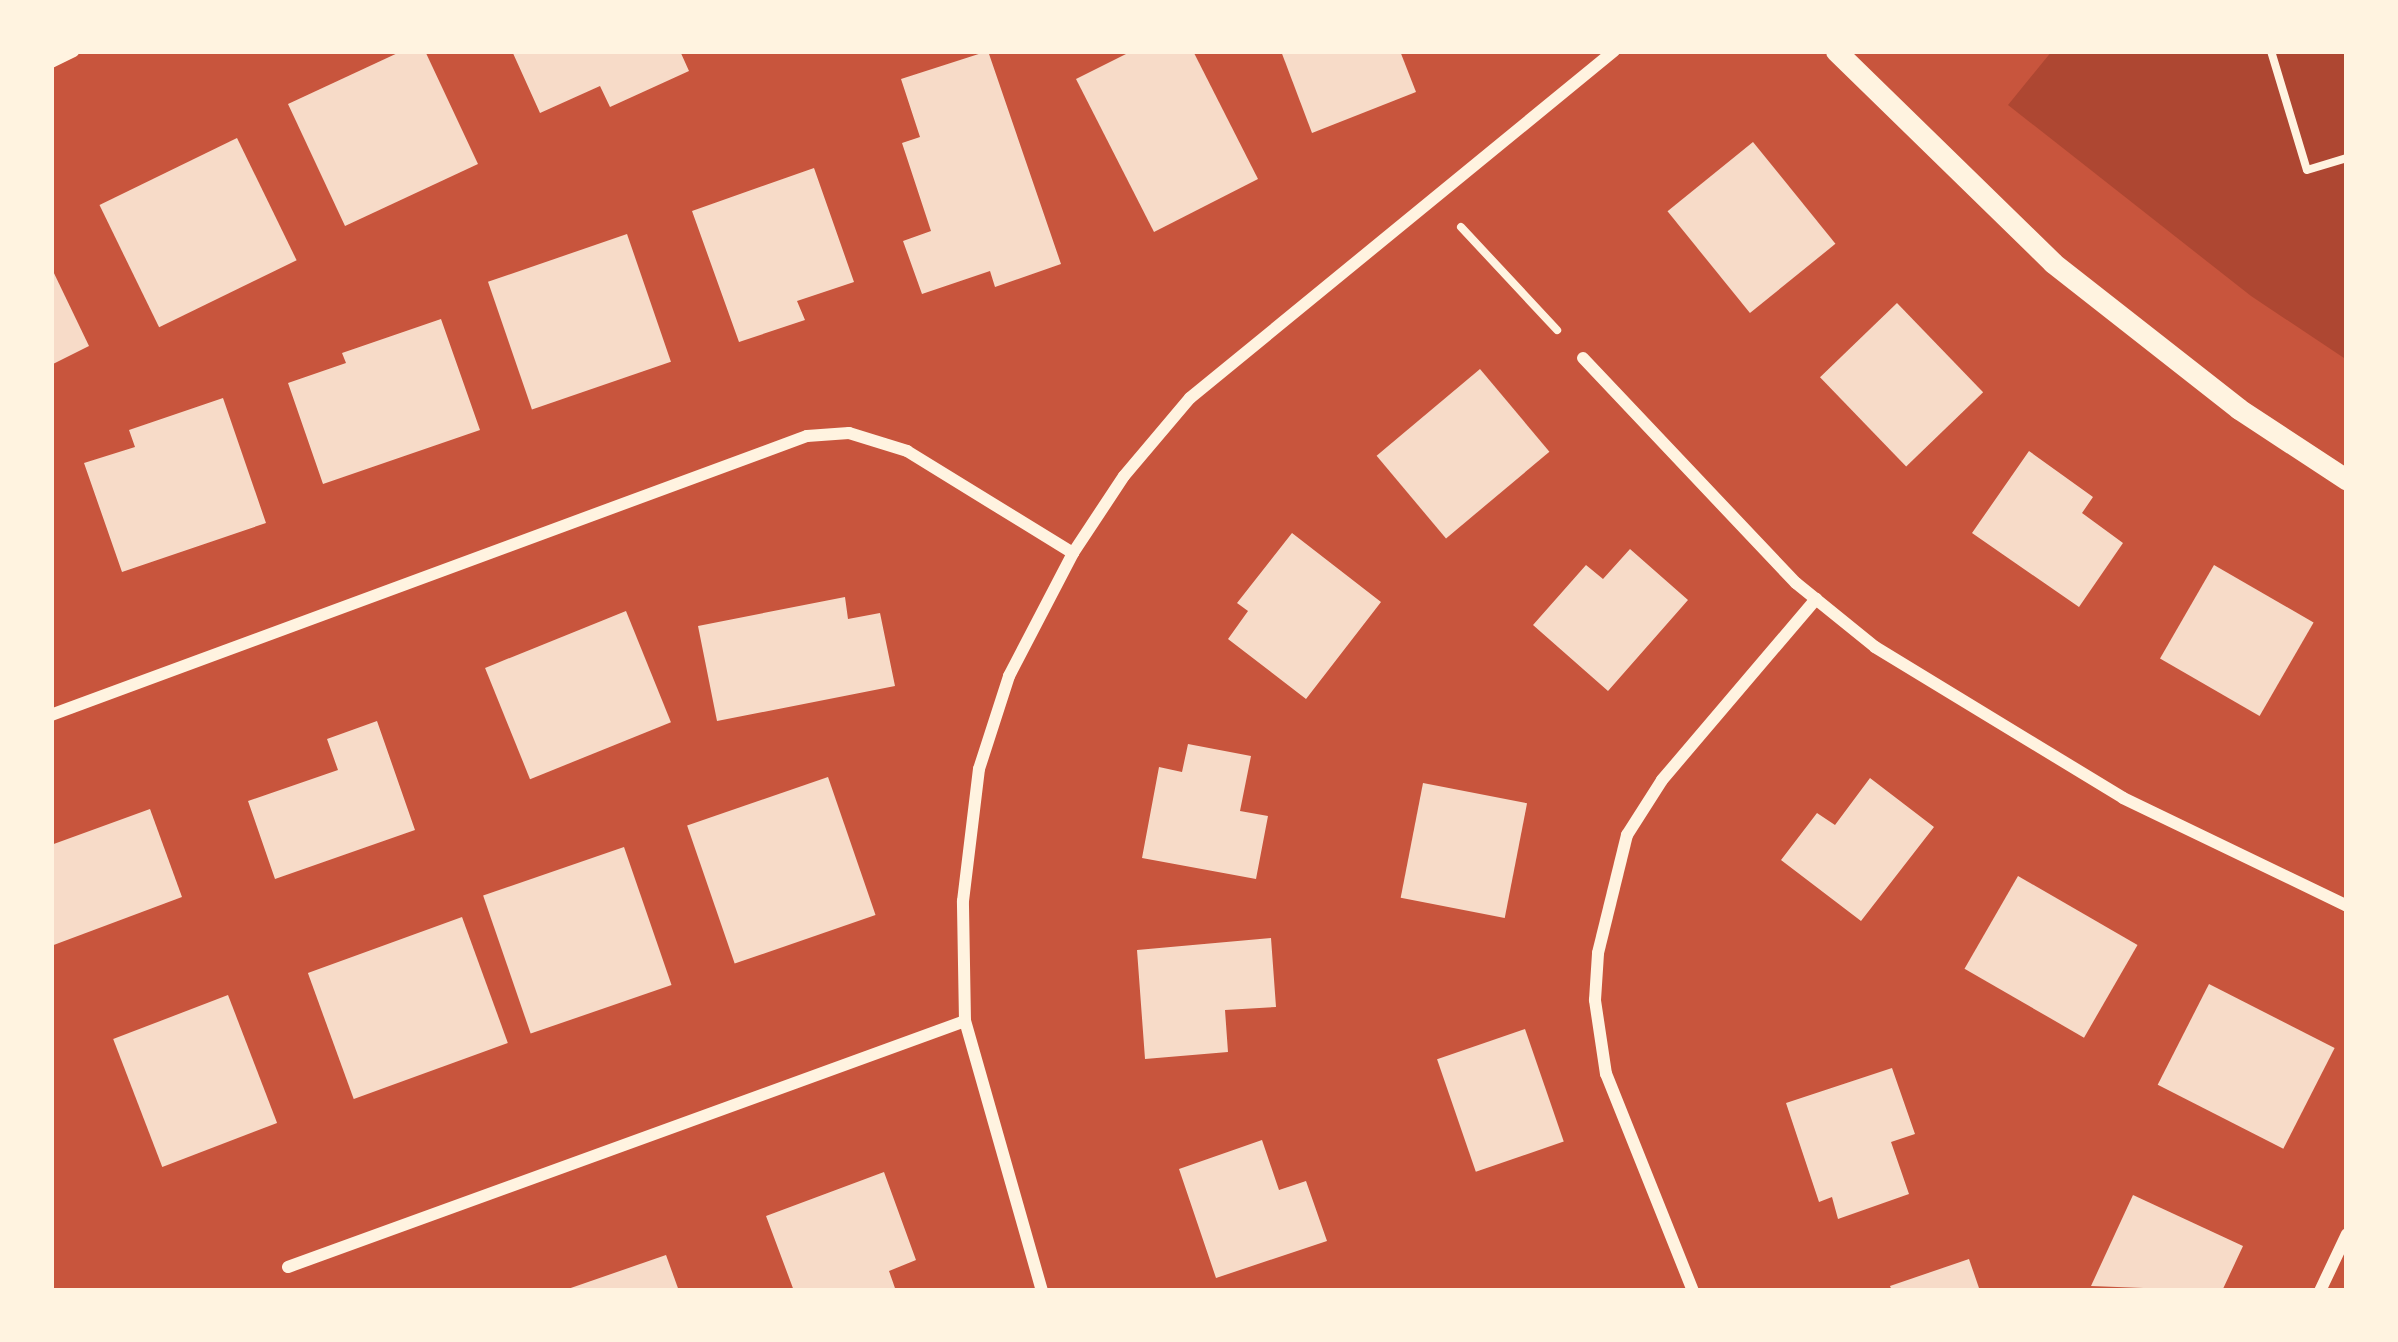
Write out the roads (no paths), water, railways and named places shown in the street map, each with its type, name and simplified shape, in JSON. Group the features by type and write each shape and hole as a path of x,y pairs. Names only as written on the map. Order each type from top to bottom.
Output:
{"street":[{"path":"51,62 74,51"},
{"path":"1042,1291 965,1021 963,901 979,769 1009,676 1073,553 1124,476 1190,398 1613,51"},
{"path":"1836,51 2053,263 2239,409 2347,480"},
{"path":"1582,358 1816,598 1916,675 2040,752 2347,906"},
{"path":"51,715 808,436 849,433 907,451 1073,553"},
{"path":"1693,1291 1600,1049 1595,976 1605,912 1627,835 1662,780 1816,598"},
{"path":"288,1267 965,1021"},
{"path":"2320,1291 2347,1234"}]}
